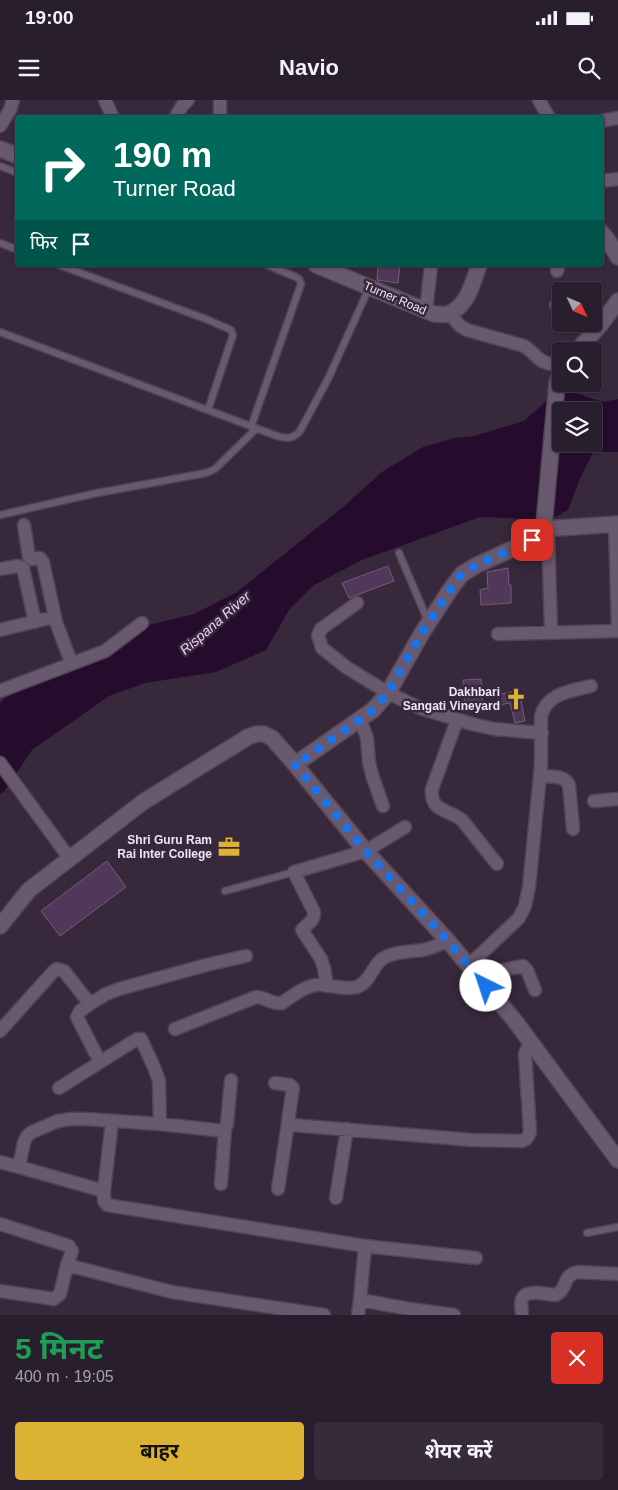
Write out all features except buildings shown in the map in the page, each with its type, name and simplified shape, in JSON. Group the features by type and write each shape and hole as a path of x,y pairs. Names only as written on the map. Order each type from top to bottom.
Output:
{"main road":[{"path":"0,149 15,155"},
{"path":"604,236 618,257"},
{"name":"Turner Road","path":"321,267 434,314 450,314"},
{"path":"450,314 467,298 478,267"},
{"path":"602,318 618,301"},
{"path":"294,763 297,764 373,710 388,693 429,622 462,574 477,565 532,540 545,527 558,392"},
{"path":"545,527 616,524"},
{"path":"0,926 29,890 143,802 248,737 264,734 272,738 366,851 448,941 530,1042 618,1160"}],"street":[{"path":"0,126 10,110 13,100"},
{"path":"106,100 112,115"},
{"path":"220,100 220,115"},
{"path":"539,100 547,115"},
{"path":"176,115 183,102"},
{"path":"604,120 618,118"},
{"path":"604,181 618,179"},
{"path":"426,311 431,267"},
{"path":"450,314 466,330 524,346 542,362 552,364"},
{"path":"498,634 618,629 616,524"},
{"path":"24,525 29,557 40,558 43,562 54,617 71,662"},
{"path":"545,527 551,632"},
{"path":"0,569 18,566 24,568 35,622"},
{"path":"357,603 321,629 318,635 322,648 346,667 388,693 427,710 494,729 542,733"},
{"path":"0,630 54,617"},
{"path":"0,691 105,650 142,624"},
{"path":"472,970 519,918 525,906 529,887 540,776 541,716 546,704 553,698 590,686"},
{"path":"360,719 367,738 369,763 383,806"},
{"path":"457,720 432,790 433,802 436,806 462,820 497,864"},
{"path":"0,763 70,859"},
{"path":"540,776 563,778 568,782 573,829"},
{"path":"594,801 618,799"},
{"path":"327,986 321,959 302,930 311,922 314,912 294,872 366,851 405,827"},
{"path":"175,1029 250,998 263,997 278,1004 312,986 349,989 360,986 367,980 376,964 384,958 400,952 430,948 448,941"},
{"path":"100,1062 77,1017 80,1011 106,994 120,989 246,956"},
{"path":"472,970 523,966 527,970 535,990"},
{"path":"0,1031 57,969 64,971 90,1004"},
{"path":"59,1088 136,1040 141,1039 159,1081 160,1124"},
{"path":"288,1123 292,1125 472,1140 524,1140 530,1132 525,1054 530,1042"},
{"path":"221,1184 231,1080"},
{"path":"275,1083 290,1085 293,1088 278,1189"},
{"path":"19,1166 27,1136 58,1121 71,1119 160,1124 221,1131 226,1129"},
{"path":"112,1121 104,1191 104,1202 108,1206 365,1246 476,1258"},
{"path":"336,1198 347,1130"},
{"path":"0,1162 104,1191"},
{"path":"0,1224 69,1246 72,1251 60,1294 54,1299 0,1291"},
{"path":"358,1315 365,1246"},
{"path":"67,1266 172,1292 324,1315"},
{"path":"522,1315 522,1299 524,1296 532,1293 556,1295 563,1290 566,1279 573,1273 618,1274"},
{"path":"360,1300 410,1312 454,1315"}],"lane":[{"path":"0,166 15,172"},
{"path":"0,243 15,249"},
{"path":"64,267 231,330 233,335 208,410"},
{"path":"0,514 92,494 206,473 215,469 254,428 301,284 296,277 271,267"},
{"path":"0,332 254,428 290,438 296,436 300,431 329,377 369,287"},
{"path":"399,553 429,622"},
{"path":"226,891 294,872"},
{"path":"587,1233 618,1227"}],"water":[{"name":"Rispana River","path":"557,392 573,392 603,402 618,399 618,452 602,452 602,402 552,402 552,452 593,452 568,510 550,520 480,517 362,560 314,585 289,610 266,650 216,672 145,683 109,696 32,750 4,792 0,794 0,703 5,698 73,665 141,627 194,614 237,592 343,507 382,472 423,447 455,438 474,436 524,421"}],"place":[{"name":"Dakhbari Sangati Vineyard","path":"516,699"},
{"name":"Shri Guru Ram Rai Inter College","path":"229,847"}],"route":[{"path":"486,986 448,941 363,848 294,763 297,764 373,710 388,693 422,633 462,574 477,565 532,540"}]}
